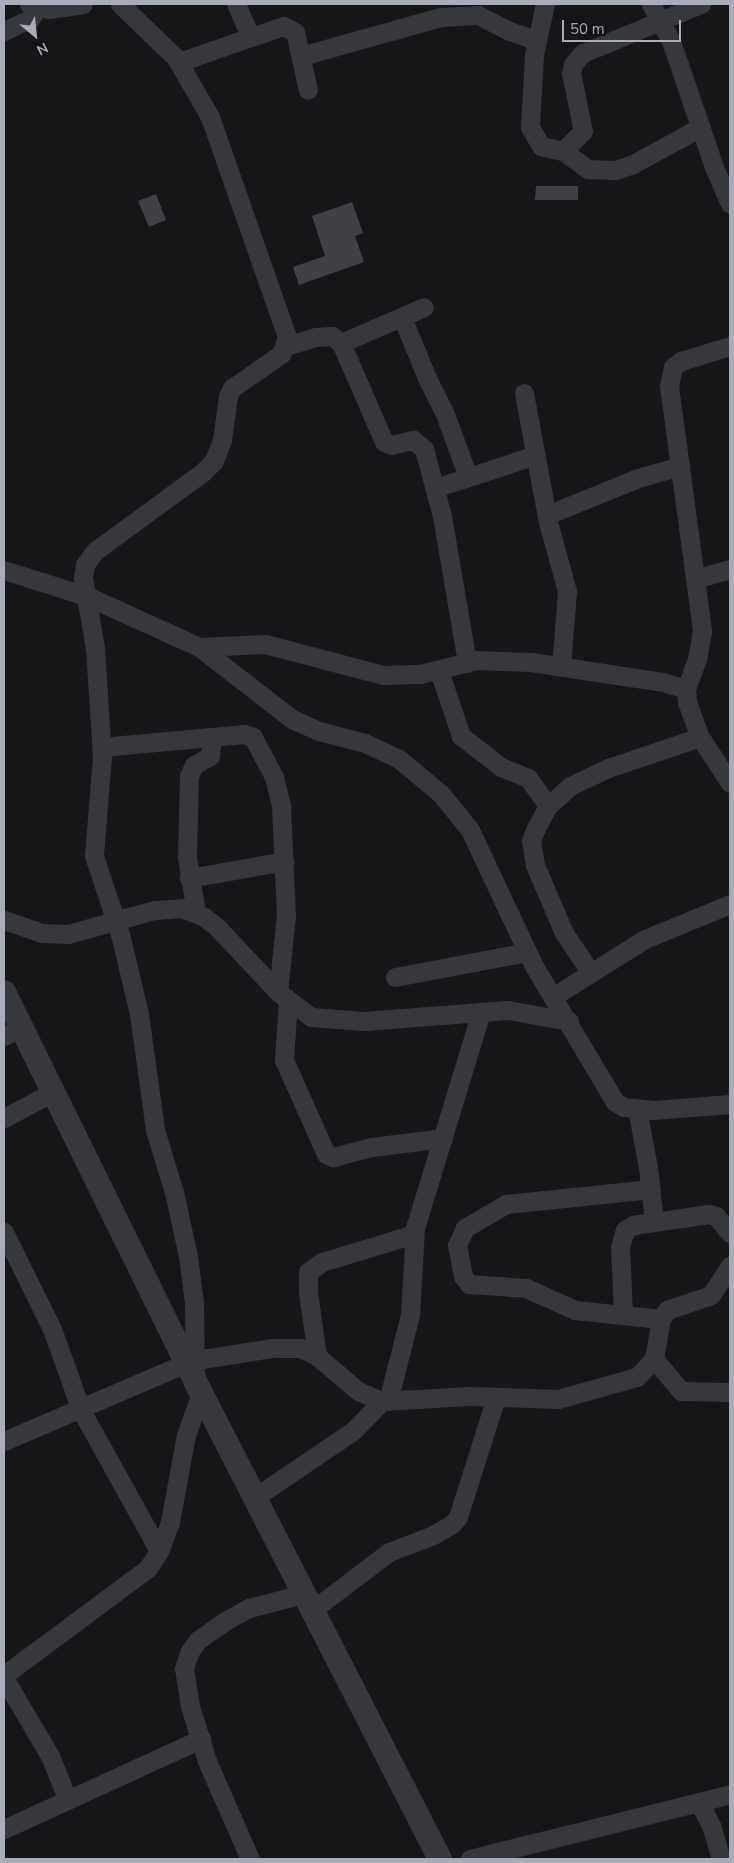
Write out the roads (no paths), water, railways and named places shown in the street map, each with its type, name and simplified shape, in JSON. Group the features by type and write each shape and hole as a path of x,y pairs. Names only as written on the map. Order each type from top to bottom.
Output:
{"street":[{"path":"4,30 30,19 33,6 83,4"},
{"path":"68,1798 40,1736 4,1677 134,1580 159,1551 170,1522 195,1374 188,1256 174,1192 155,1130 139,1014 116,921 94,856 101,747 89,597 83,578 88,560 110,538 204,472 214,461 222,440 225,406 232,388 281,354 286,346 284,325 210,117 179,62 120,4"},
{"path":"236,4 250,36"},
{"path":"544,4 536,40 530,128 541,146 563,151 578,165 588,170 615,170 633,164 702,127"},
{"path":"651,4 662,22 730,204"},
{"path":"563,151 583,130 573,86 573,64 582,54 701,4"},
{"path":"301,56 441,17 478,15 509,31 536,40"},
{"path":"179,62 272,28 289,27 295,32 308,90"},
{"path":"341,343 424,307"},
{"path":"402,317 426,378 445,414 468,477"},
{"path":"286,346 325,335 341,343 384,442 391,445 413,440 419,442 429,459 463,626 467,663"},
{"path":"730,346 681,361 670,376 695,579 701,644 686,690 700,737 730,783"},
{"path":"524,393 547,515 567,592 561,667"},
{"path":"435,488 536,455"},
{"path":"547,515 638,478 680,466"},
{"path":"695,579 730,569"},
{"path":"4,570 89,597 199,647 292,720 320,731 382,750 399,759 442,794 457,811 478,845 527,952 615,1102 637,1109 730,1104"},
{"path":"199,647 265,644 383,675 438,671 491,659 663,682 686,690"},
{"path":"438,671 461,736 501,768 528,778 548,806"},
{"path":"101,747 244,734 253,738 259,746 278,790 285,861 284,1060 326,1154 333,1157 372,1147 443,1138"},
{"path":"196,913 190,878 189,776 194,765 210,756 212,737"},
{"path":"591,974 564,933 532,853 535,830 548,806 558,794 587,777 700,737"},
{"path":"190,878 285,861"},
{"path":"554,996 645,939 730,904"},
{"path":"4,920 53,934 75,933 169,907 196,913 225,936 283,996 311,1017 327,1020 520,1011 569,1021"},
{"path":"395,977 527,952"},
{"path":"4,992 12,1032 53,1092 195,1374 254,1498 440,1859"},
{"path":"254,1498 353,1431 385,1401 410,1315 414,1234 481,1012"},
{"path":"4,1118 53,1092"},
{"path":"637,1109 651,1188 654,1222"},
{"path":"651,1188 506,1204 473,1221 459,1236 458,1259 463,1276 469,1284 513,1286 570,1308 661,1319"},
{"path":"623,1313 621,1234 633,1225 709,1214 716,1216 730,1233"},
{"path":"4,1232 58,1341 81,1410 159,1551"},
{"path":"317,1356 308,1292 308,1272 322,1262 414,1234"},
{"path":"4,1441 81,1410 288,1347 300,1348 317,1356 358,1391 385,1401 426,1396 558,1399 584,1393 637,1377 654,1359 661,1319 673,1305 711,1295 730,1266"},
{"path":"654,1359 681,1390 730,1392"},
{"path":"250,1859 222,1797 201,1739 185,1682 184,1668 190,1651 212,1629 249,1608 307,1602 389,1552 452,1524 458,1516 496,1397"},
{"path":"4,1829 68,1798 201,1739"},
{"path":"470,1859 730,1794"},
{"path":"699,1802 712,1828 721,1859"}]}
